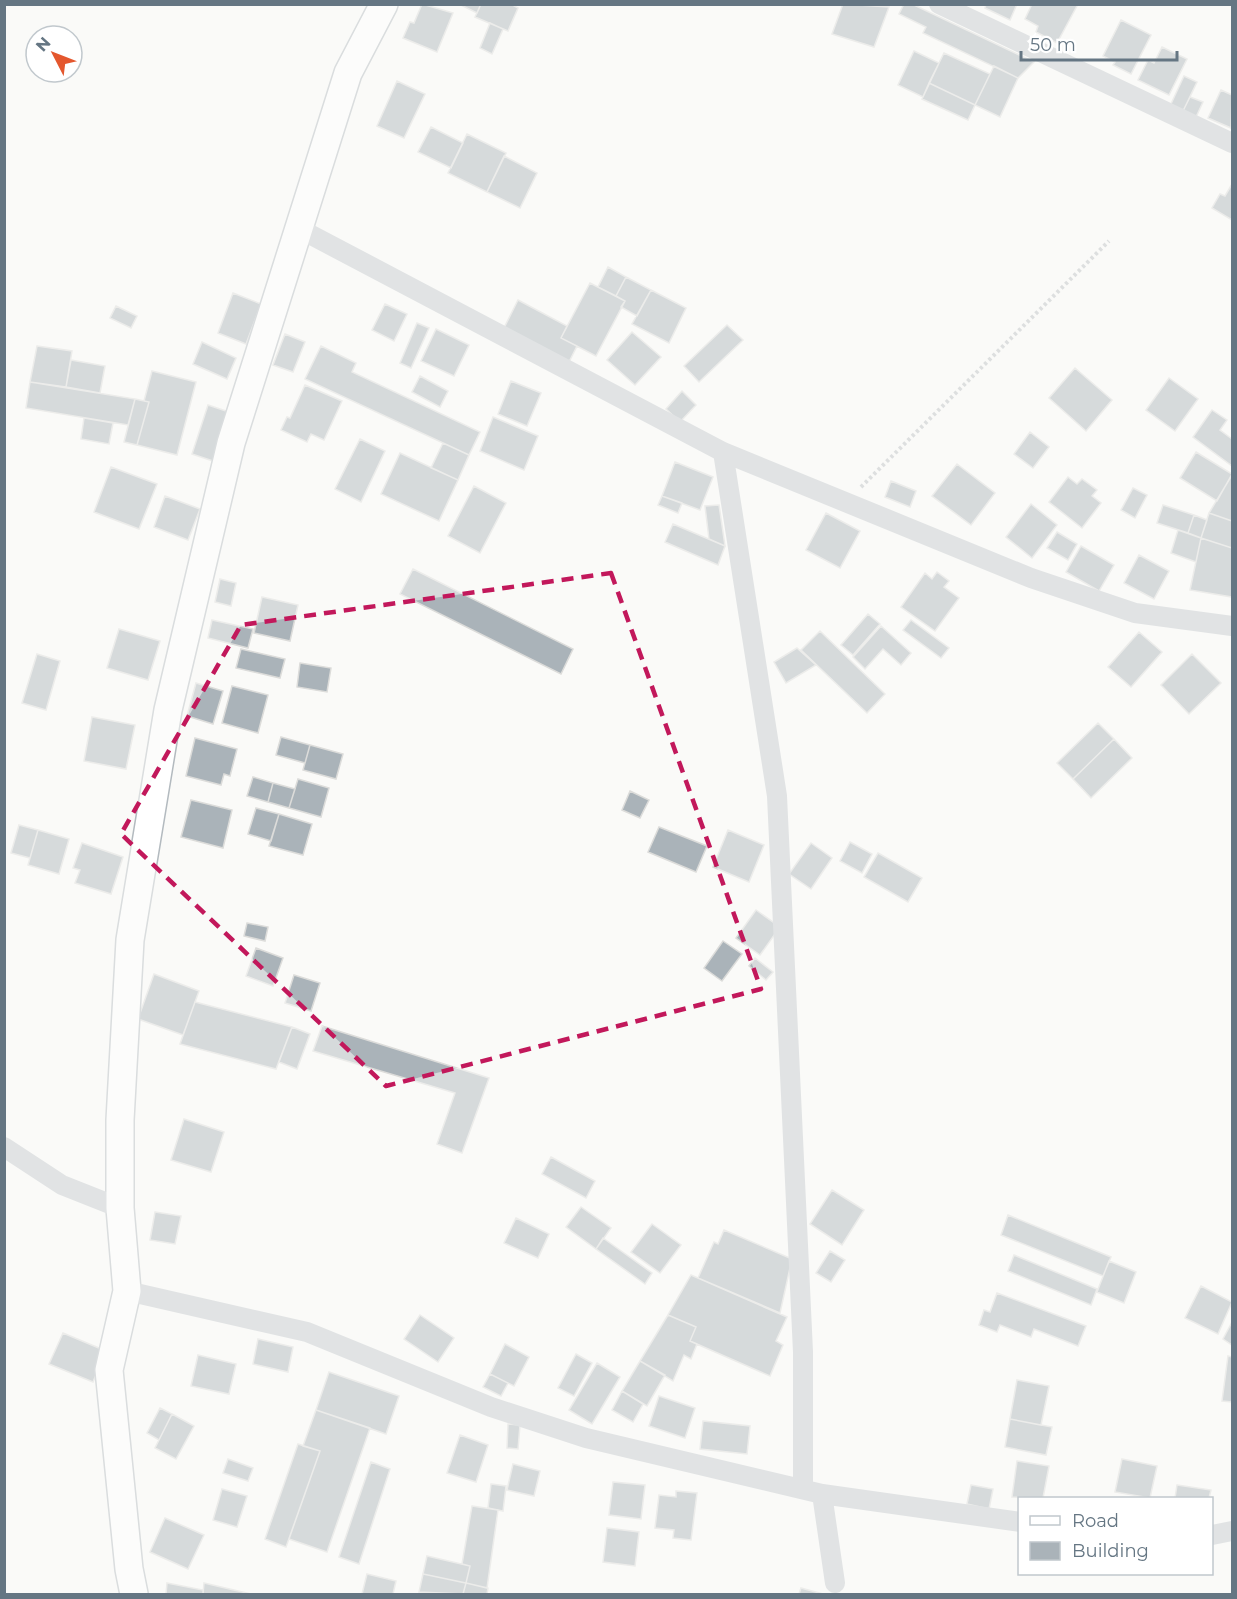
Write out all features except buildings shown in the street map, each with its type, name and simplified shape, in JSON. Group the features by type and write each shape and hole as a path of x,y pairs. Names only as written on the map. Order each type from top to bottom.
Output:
{"street":[{"path":"134,1594 129,1569 109,1370 127,1291 120,1208 120,1120 130,940 168,710 231,443 348,73 384,4"},
{"path":"939,4 1233,143"},
{"path":"298,228 723,452 1031,578 1135,613 1233,626"},
{"path":"723,452 777,796 803,1352 812,1491 835,1583"},
{"path":"4,1147 62,1185 120,1208"},
{"path":"127,1291 307,1332 491,1407 586,1438 812,1491 1018,1522"},
{"path":"1213,1535 1233,1531"}],"path":[{"path":"846,502 1109,241"}],"highlighted area":[{"path":"611,573 761,989 386,1086 121,834 241,625"}]}
